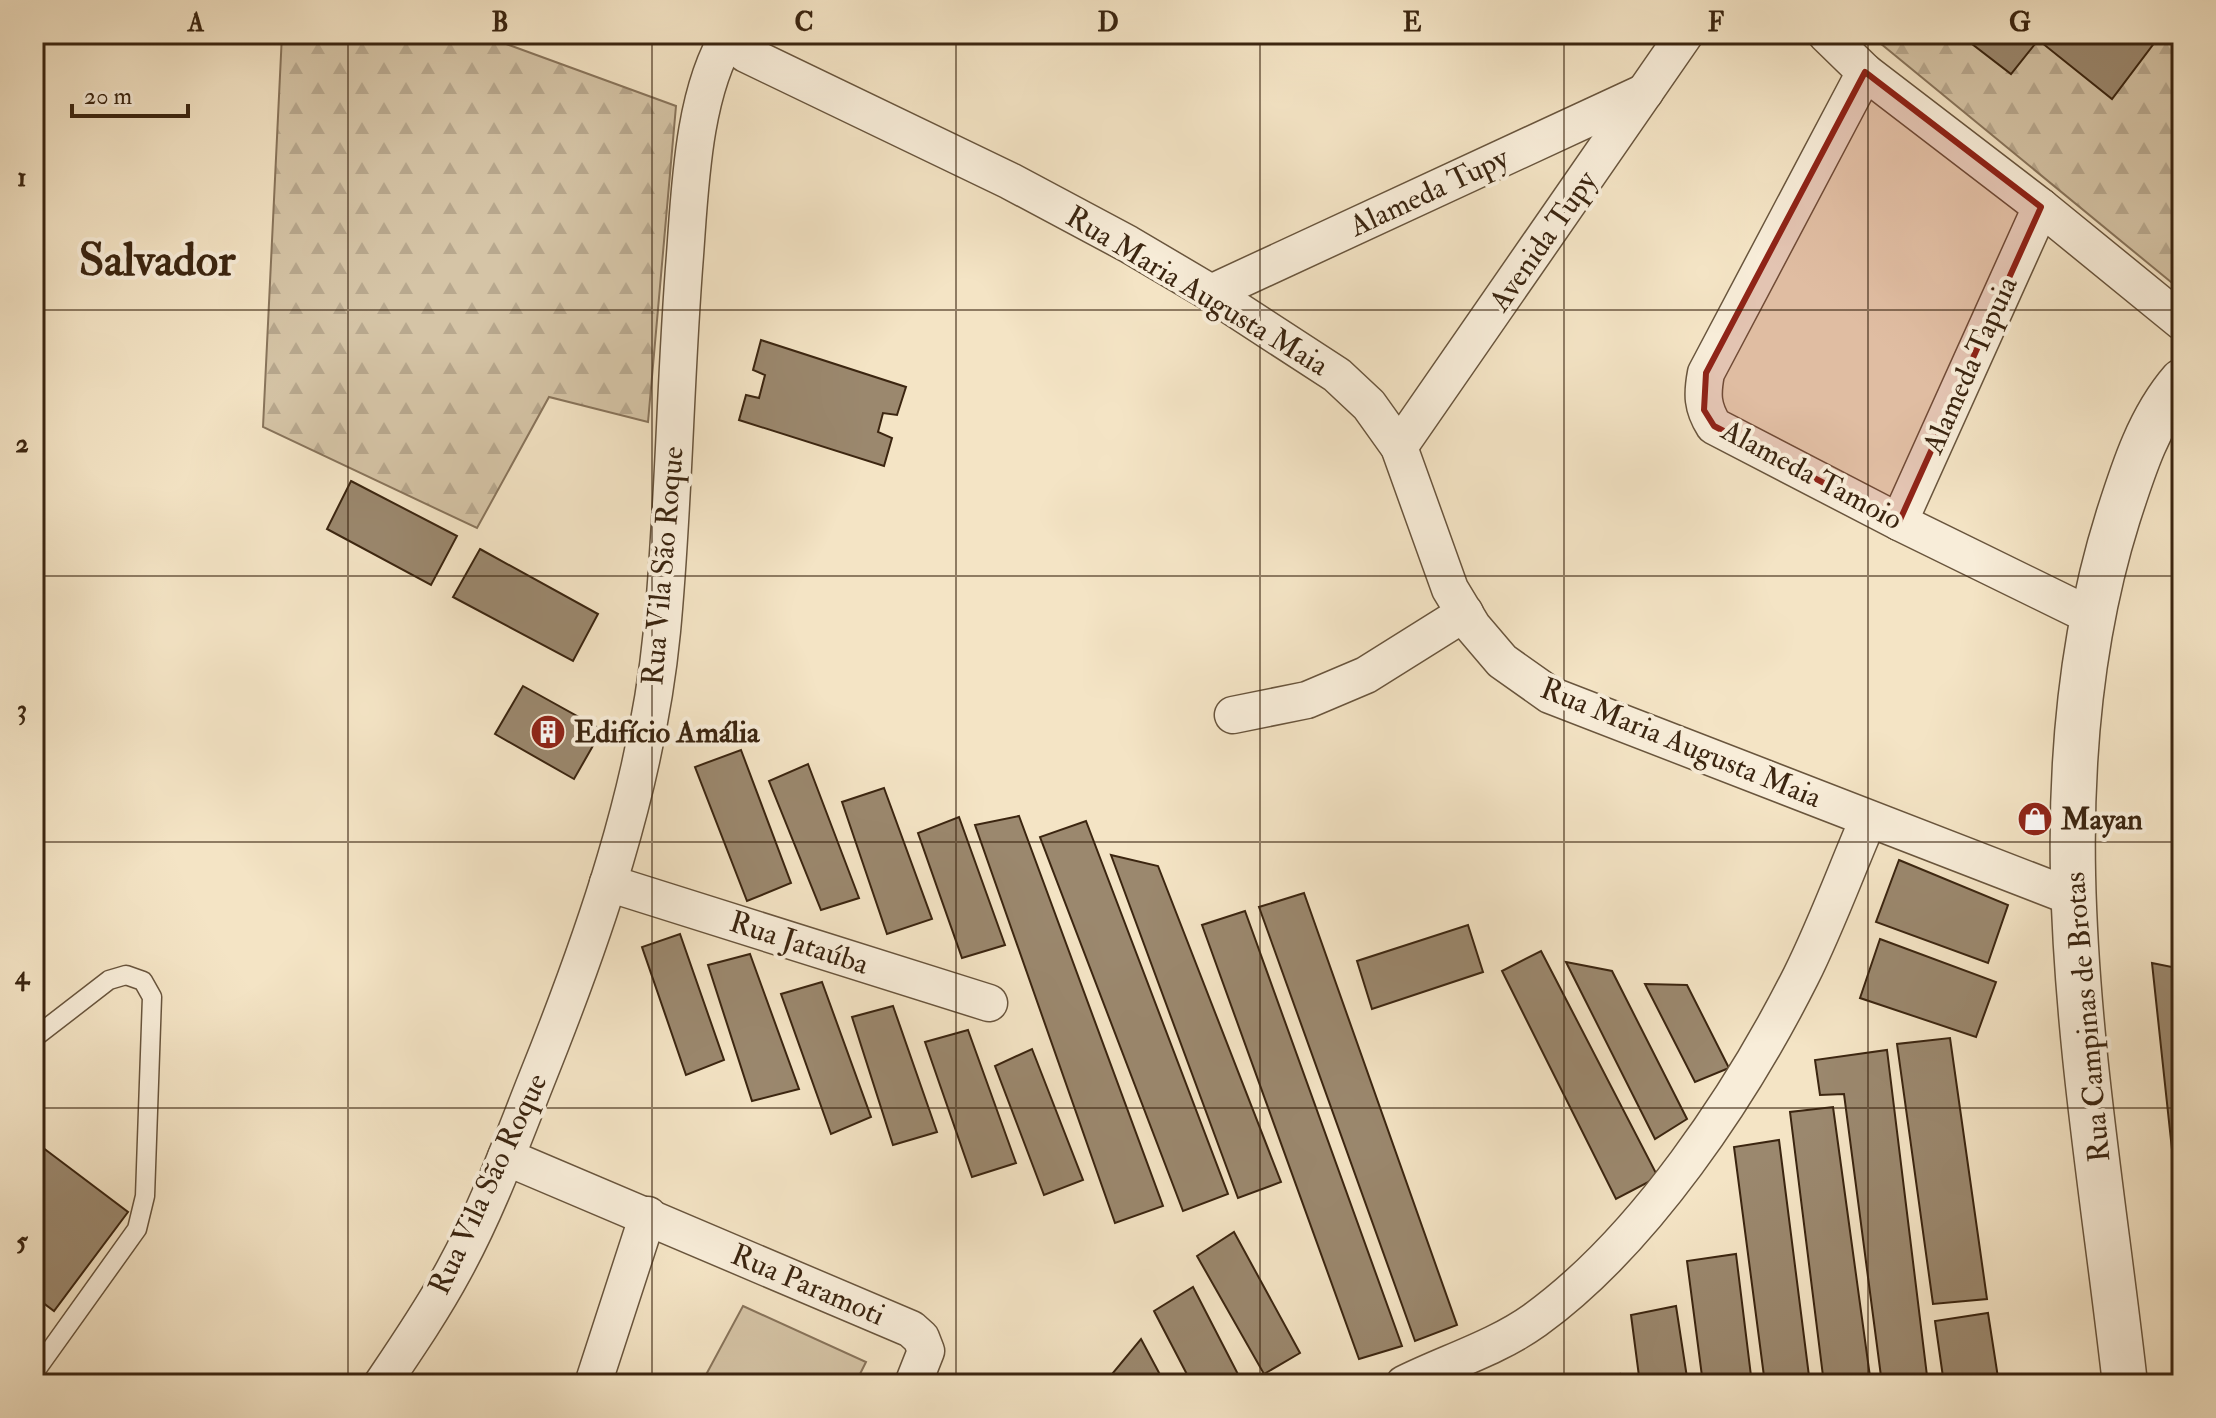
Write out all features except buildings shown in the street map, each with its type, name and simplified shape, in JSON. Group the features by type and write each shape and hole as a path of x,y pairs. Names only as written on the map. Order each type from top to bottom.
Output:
{"street":[{"name":"Avenida Tupy","path":"1399,447 1685,34"},
{"path":"1826,34 1865,72 2041,207 2182,322"},
{"name":"Rua Maria Augusta Maia","path":"726,35 746,54 1010,181 1128,244 1211,293 1337,375 1369,405 1399,447 1450,589 1465,613 1502,661 1550,695 2072,897"},
{"name":"Rua Vila São Roque","path":"382,1384 454,1270 506,1157 572,991 608,883 633,793 651,709 662,632 681,296 695,145 705,100 726,35"},
{"name":"Alameda Tamoio","path":"1865,72 1706,373 1704,410 1714,426 1899,522 2093,617"},
{"name":"Alameda Tupy","path":"1211,293 1648,91"},
{"name":"Alameda Tapuia","path":"1899,522 2041,207"},
{"name":"Rua Campinas de Brotas","path":"2125,1384 2078,986 2072,897 2073,793 2079,708 2093,617 2108,548 2147,437 2172,392 2182,381"},
{"path":"1233,715 1307,700 1366,675 1465,613"},
{"path":"1404,1384 1503,1338 1534,1320 1592,1270 1644,1215 1709,1129 1802,975 1868,820"},
{"name":"Rua Jataúba","path":"608,883 989,1003"},
{"name":"Rua Paramoti","path":"506,1157 911,1329 921,1338 926,1351 913,1384"},
{"path":"593,1384 648,1215"}],"lane":[{"path":"34,1038 109,980 126,975 143,981 152,997 145,1196 137,1229 34,1373"}],"highlighted area":[{"path":"1865,72 2041,207 1899,522 1714,426 1704,410 1706,373"}],"green space":[{"path":"282,34 479,34 676,106 648,422 549,397 477,528 263,427"},
{"path":"1869,34 2182,34 2182,286 2177,287"},
{"path":"743,1306 866,1362 855,1384 701,1384"}],"place":[{"name":"Edifício Amália","path":"548,732"},
{"name":"Mayan","path":"2035,819"}],"district":[{"name":"Salvador","path":"157,260"}]}
